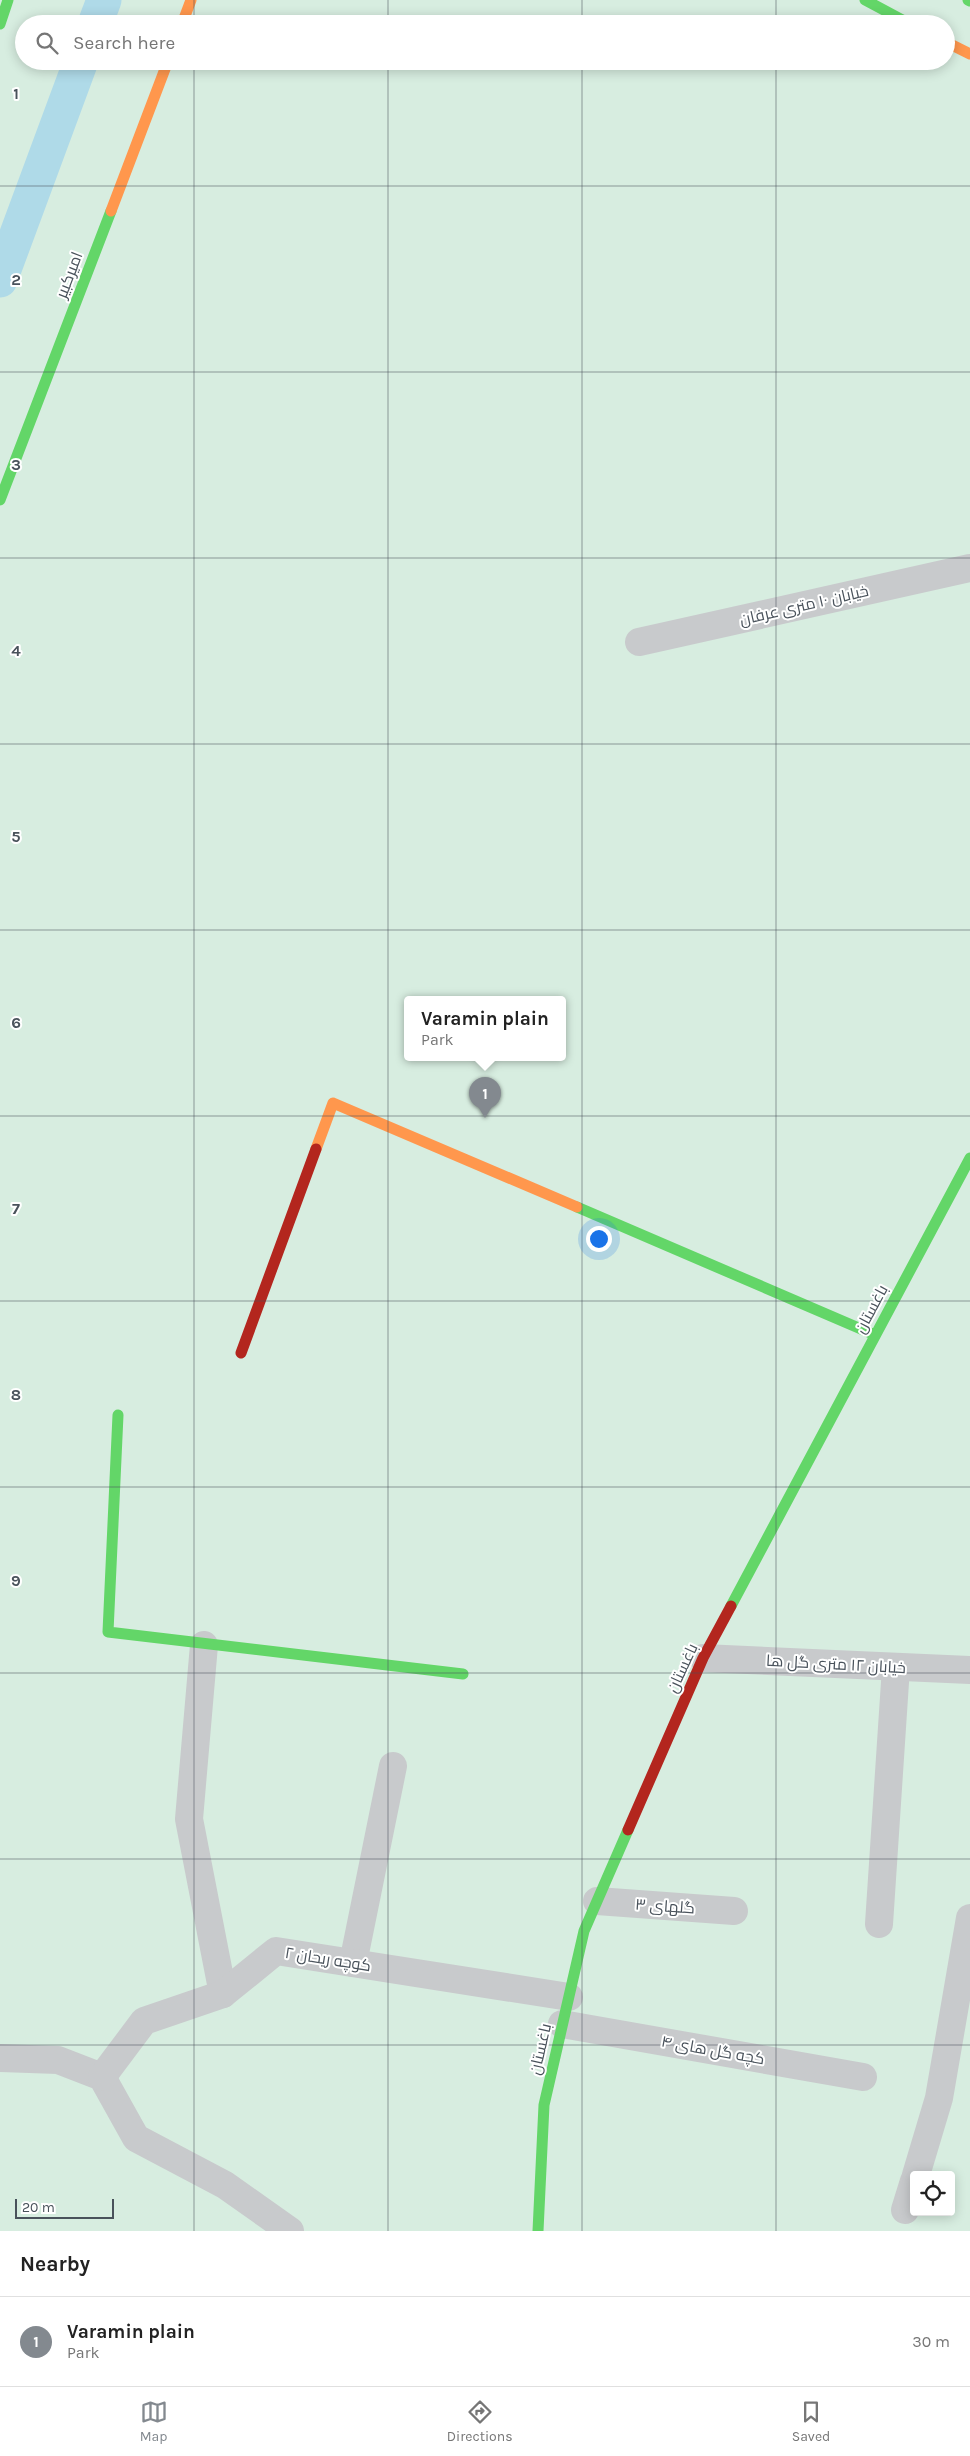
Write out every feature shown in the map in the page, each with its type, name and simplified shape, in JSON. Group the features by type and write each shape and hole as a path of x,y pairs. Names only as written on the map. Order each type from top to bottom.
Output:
{"street":[{"path":"0,24 8,0"},
{"path":"185,15 191,0"},
{"path":"865,0 893,15"},
{"path":"955,46 970,54"},
{"name":"امیرکبیر","path":"0,500 165,70"},
{"name":"خیابان ۱۰ متری عرفان","path":"639,642 970,568"},
{"path":"240,1353 333,1103 875,1335"},
{"name":"باغستان","path":"538,2231 544,2105 584,1931 703,1658 970,1158"},
{"path":"118,1415 108,1632 204,1645 463,1674"},
{"path":"204,1645 190,1819 222,1994"},
{"name":"خیابان ۱۲ متری گل ها","path":"703,1658 970,1670"},
{"path":"879,1924 896,1667"},
{"path":"352,1963 393,1766"},
{"name":"گلهای ۳","path":"597,1901 734,1911"},
{"path":"917,2171 939,2098 970,1918"},
{"name":"کوچه ریحان ۲","path":"102,2077 144,2020 222,1994 276,1951 569,1997"},
{"name":"کچه گل های ۴","path":"562,2024 863,2077"},
{"path":"0,2058 58,2060 102,2077 136,2138 225,2185 290,2231"},
{"path":"905,2210 910,2194"}],"green space":[{"path":"0,0 970,0 970,2231 0,2231"}],"waterway":[{"path":"98,15 104,0"},
{"path":"0,280 78,70"}],"traffic: fast":[{"path":"0,24 8,0"},
{"path":"865,0 893,15"},
{"path":"0,500 111,211"},
{"path":"731,1606 970,1158"},
{"path":"577,1207 875,1335"},
{"path":"118,1415 108,1632 463,1674"},
{"path":"538,2231 544,2105 584,1931 628,1830"}],"traffic: slow":[{"path":"185,15 191,0"},
{"path":"955,46 970,54"},
{"path":"111,211 165,70"},
{"path":"316,1149 333,1103 577,1207"}],"traffic: jam":[{"path":"241,1353 316,1149"},
{"path":"628,1830 703,1658 731,1606"}],"place":[{"name":"Varamin plain","path":"485,1118"}]}
